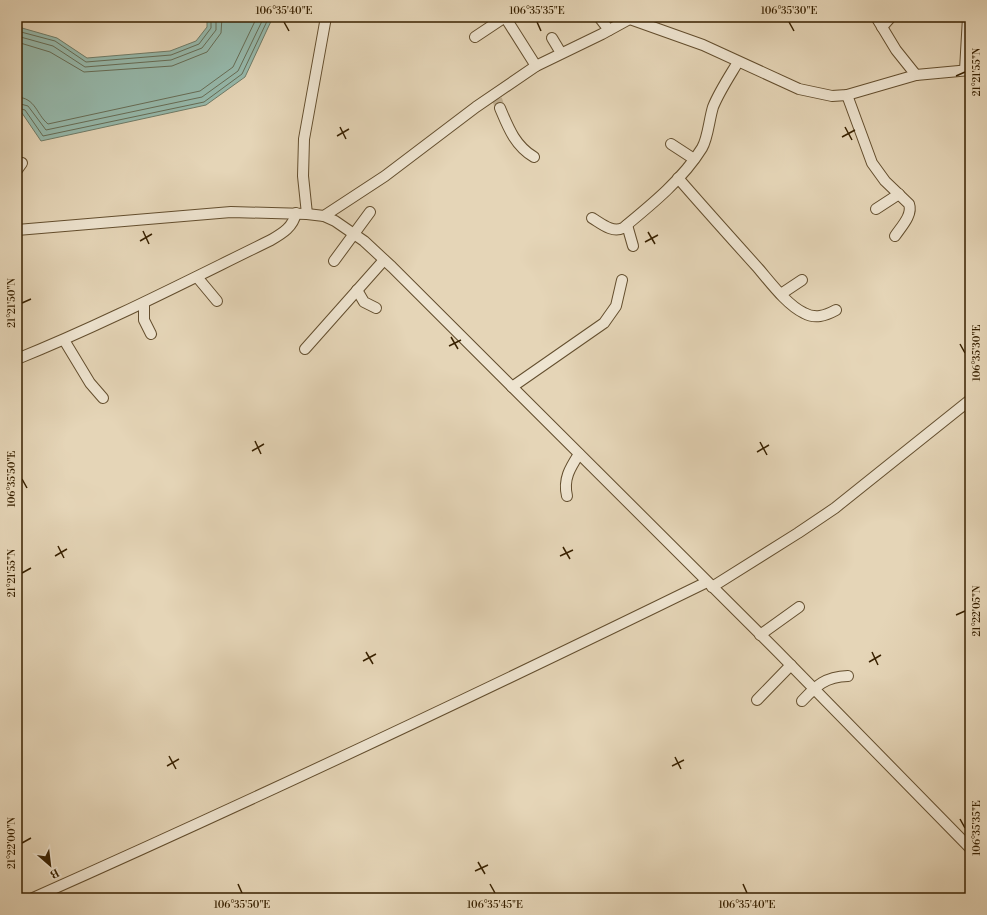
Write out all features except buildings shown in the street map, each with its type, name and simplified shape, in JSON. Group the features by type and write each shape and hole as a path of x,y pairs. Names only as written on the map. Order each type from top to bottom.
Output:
{"street":[{"path":"307,214 303,176 304,139 326,17"},
{"path":"475,37 505,17 536,66"},
{"path":"599,17 609,30"},
{"path":"876,17 896,50 916,75"},
{"path":"882,27 891,17"},
{"path":"324,216 497,100 536,66 632,18 685,38 799,89 832,96 847,96 916,75 968,70 968,17"},
{"path":"552,38 561,53"},
{"path":"592,218 612,230 618,231 627,225 678,178 694,159 706,140 708,124 714,105 738,62"},
{"path":"847,96 872,163 884,181 909,204 910,208 908,216 895,236"},
{"path":"497,100 511,132 523,149 534,158"},
{"path":"671,144 694,159"},
{"path":"678,178 781,294 802,313 810,316 825,316 836,310"},
{"path":"876,209 899,194"},
{"path":"17,230 231,212 296,213 324,216 353,233 384,260 791,665 970,848"},
{"path":"334,261 353,233 370,212"},
{"path":"17,359 64,340 144,303 283,233 293,224 296,213"},
{"path":"627,225 633,246"},
{"path":"304,349 384,260"},
{"path":"197,277 218,301"},
{"path":"512,387 604,322 616,306 622,280"},
{"path":"781,294 802,280"},
{"path":"357,290 364,302 376,308"},
{"path":"144,303 144,320 151,334"},
{"path":"64,340 87,378 103,398"},
{"path":"33,898 318,768 709,584 798,533 835,508 969,402"},
{"path":"567,496 565,481 579,454"},
{"path":"760,635 799,607"},
{"path":"757,700 791,665"},
{"path":"802,701 814,689 829,678 848,676"}],"water":[{"path":"207,17 273,17 245,77 206,105 41,141 22,113 17,112 17,20 22,28 57,38 87,58 170,51 196,41 207,27"}],"tunnel":[{"path":"497,99 500,108"}]}
